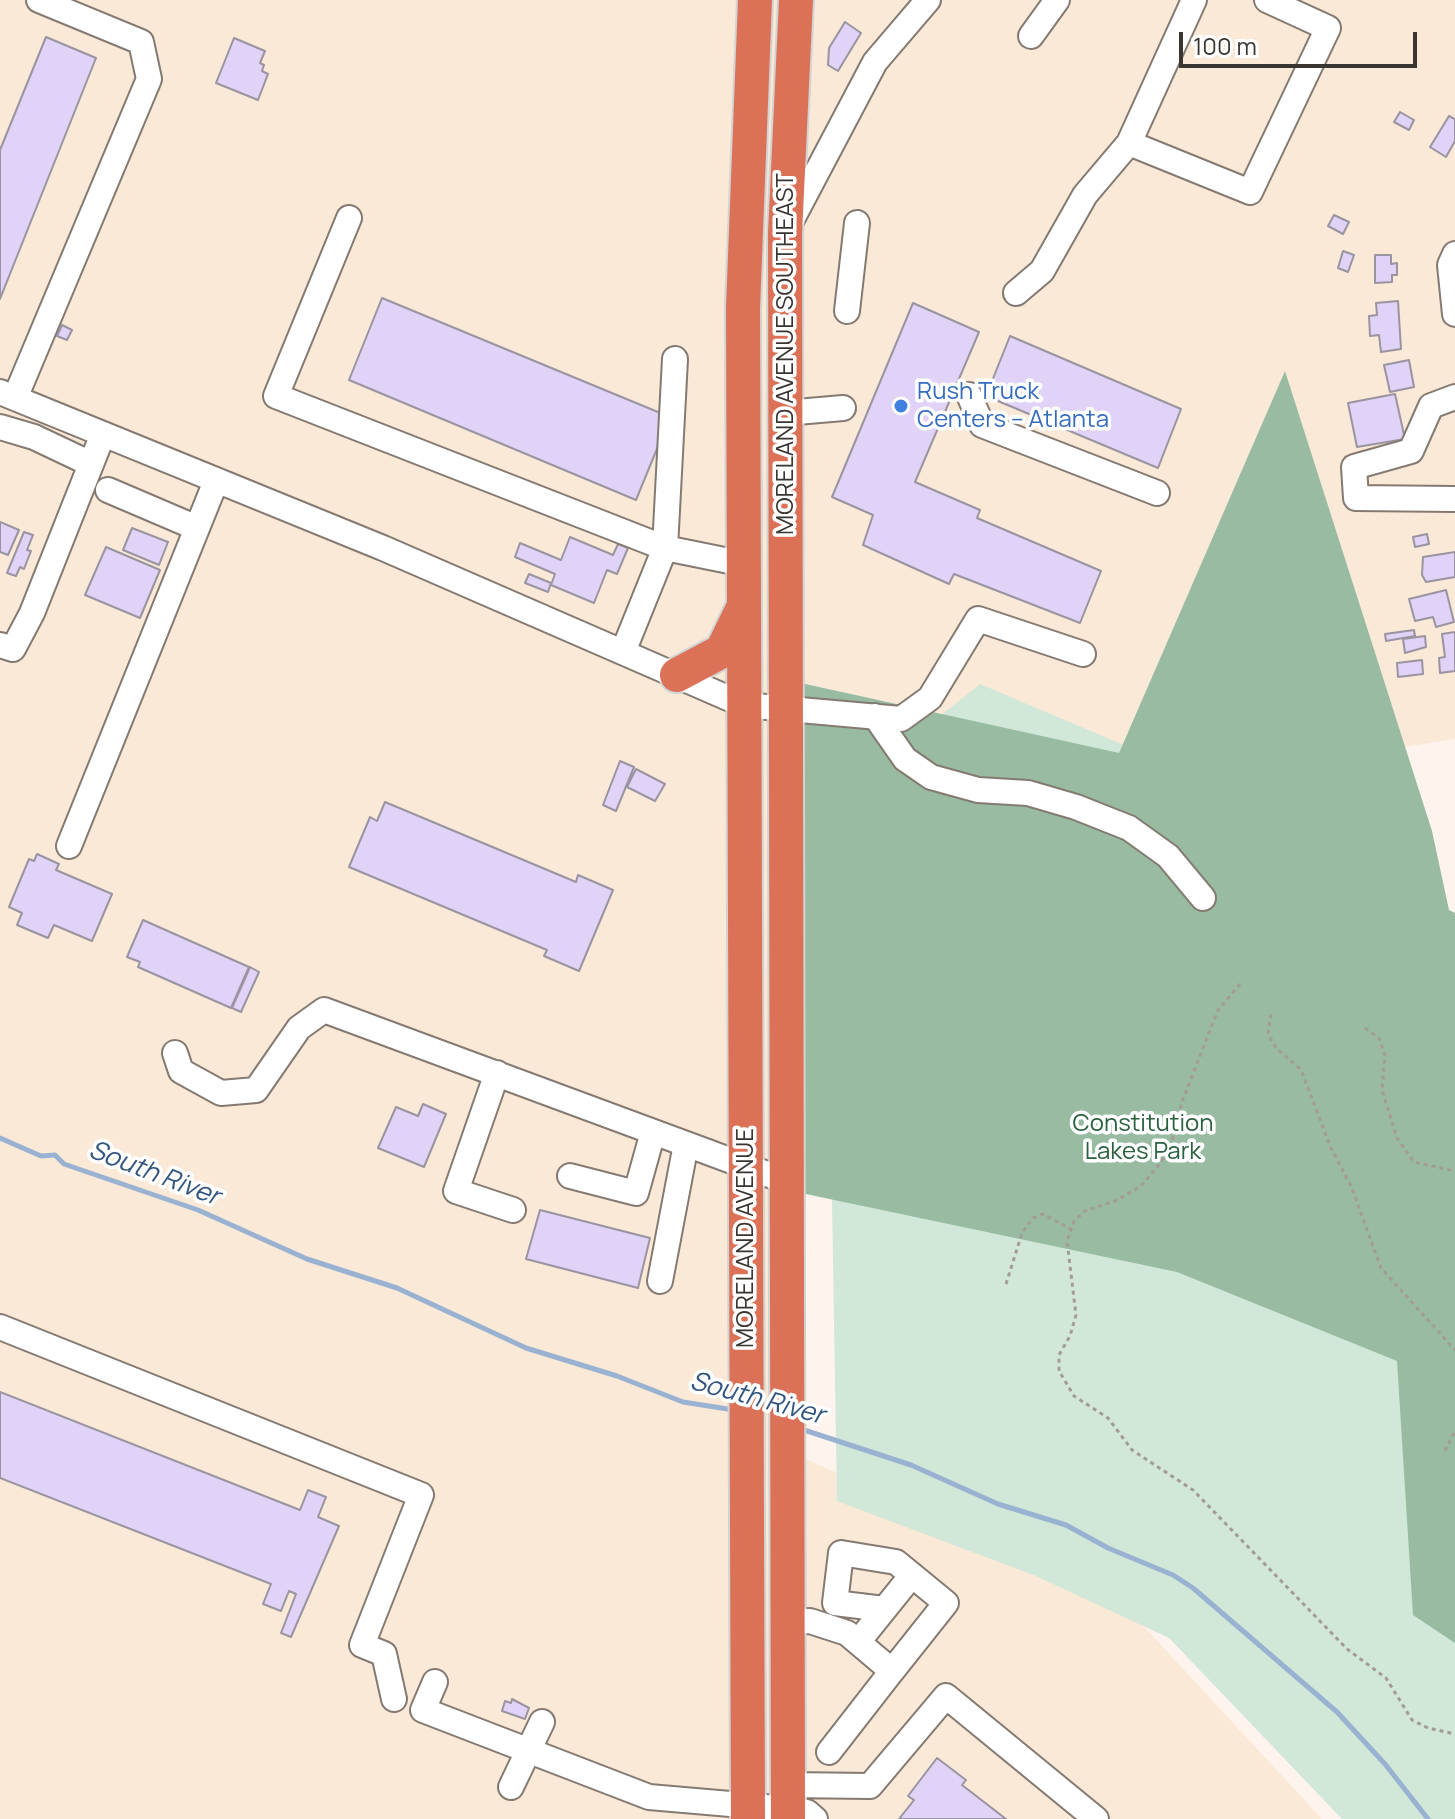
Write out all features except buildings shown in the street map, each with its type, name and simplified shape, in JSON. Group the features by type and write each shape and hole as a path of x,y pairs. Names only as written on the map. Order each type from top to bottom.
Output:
{"highway":[{"name":"MORELAND AVENUE SOUTHEAST","path":"744,705 743,308 755,0"},
{"name":"MORELAND AVENUE SOUTHEAST","path":"785,708 785,234 796,0"},
{"path":"677,675 722,651 744,606"},
{"name":"MORELAND AVENUE","path":"744,705 748,1814"},
{"name":"MORELAND AVENUE","path":"785,708 788,1622 795,1808"}],"street":[{"path":"39,0 141,42 149,79 8,395 383,548 744,705 901,719 930,698 978,619 1083,654"},
{"path":"785,234 842,119 875,62 928,0"},
{"path":"1031,36 1057,0"},
{"path":"1016,293 1042,271 1085,195 1129,143 1194,0"},
{"path":"1129,143 1250,192 1328,28 1267,0"},
{"path":"788,133 815,137 842,119"},
{"path":"349,218 276,396 665,548 744,564"},
{"path":"847,311 857,223"},
{"path":"1454,299 1450,265 1455,254"},
{"path":"623,652 665,548 675,359"},
{"path":"969,395 982,425 1157,493"},
{"path":"1455,397 1431,406 1411,451 1354,467 1356,498 1455,499"},
{"path":"785,413 843,408"},
{"path":"0,427 23,433 91,464"},
{"path":"0,645 13,649 32,613 103,434"},
{"path":"69,846 216,481"},
{"path":"108,490 197,528"},
{"path":"875,716 905,759 931,777 978,790 1028,793 1076,807 1129,828 1168,856 1203,898"},
{"path":"175,1053 181,1071 221,1093 256,1090 299,1028 324,1010 786,1181"},
{"path":"497,1073 456,1191 513,1210"},
{"path":"570,1176 636,1193 653,1132"},
{"path":"660,1281 686,1144"},
{"path":"0,1327 421,1495 362,1645 384,1654 394,1699"},
{"path":"829,1752 946,1603 896,1562 841,1553 835,1603 884,1609"},
{"path":"858,1642 912,1575"},
{"path":"788,1622 826,1624 858,1642 892,1671"},
{"path":"435,1682 423,1710 649,1797 748,1814 795,1808 870,1786 946,1696 1096,1819"},
{"path":"511,1787 542,1722"}],"path":[{"path":"1240,984 1218,1010 1182,1102 1170,1148 1159,1165 1141,1186 1115,1201 1085,1211 1071,1229 1067,1241 1076,1315 1070,1336 1059,1355 1059,1371 1074,1396 1108,1418 1132,1450 1193,1490 1347,1649 1386,1678 1412,1720 1428,1728 1455,1734"},
{"path":"1271,1014 1268,1034 1276,1048 1301,1070 1331,1148 1351,1186 1381,1268 1455,1350"},
{"path":"1365,1028 1379,1038 1385,1055 1382,1090 1397,1138 1414,1162 1455,1171"},
{"path":"1006,1284 1022,1233 1033,1218 1043,1214 1071,1229"},
{"path":"1445,1451 1455,1431"}],"shaded area":[{"path":"0,0 1455,0 1455,739 1405,747 1285,372 1119,753 801,683 789,1452 1112,1592 1322,1819 0,1819"}],"green space":[{"path":"1285,371 1432,831 1449,910 1455,913 1455,1643 1413,1615 1397,1361 1177,1272 801,1193 801,683 1119,753"},
{"name":"Constitution Lakes Park","path":"980,684 1145,754 1455,935 1455,1819 1342,1819 1169,1638 1036,1576 837,1501 824,722 934,721"}],"waterway":[{"name":"South River","path":"0,1138 41,1156 55,1155 64,1164 198,1210 307,1259 397,1288 526,1348 617,1376 683,1402 734,1410"},
{"name":"South River","path":"801,1429 911,1465 998,1504 1066,1525 1108,1548 1173,1575 1193,1588 1337,1712 1385,1764 1428,1819"}],"place":[{"name":"Rush Truck Centers – Atlanta","path":"901,406"}]}
